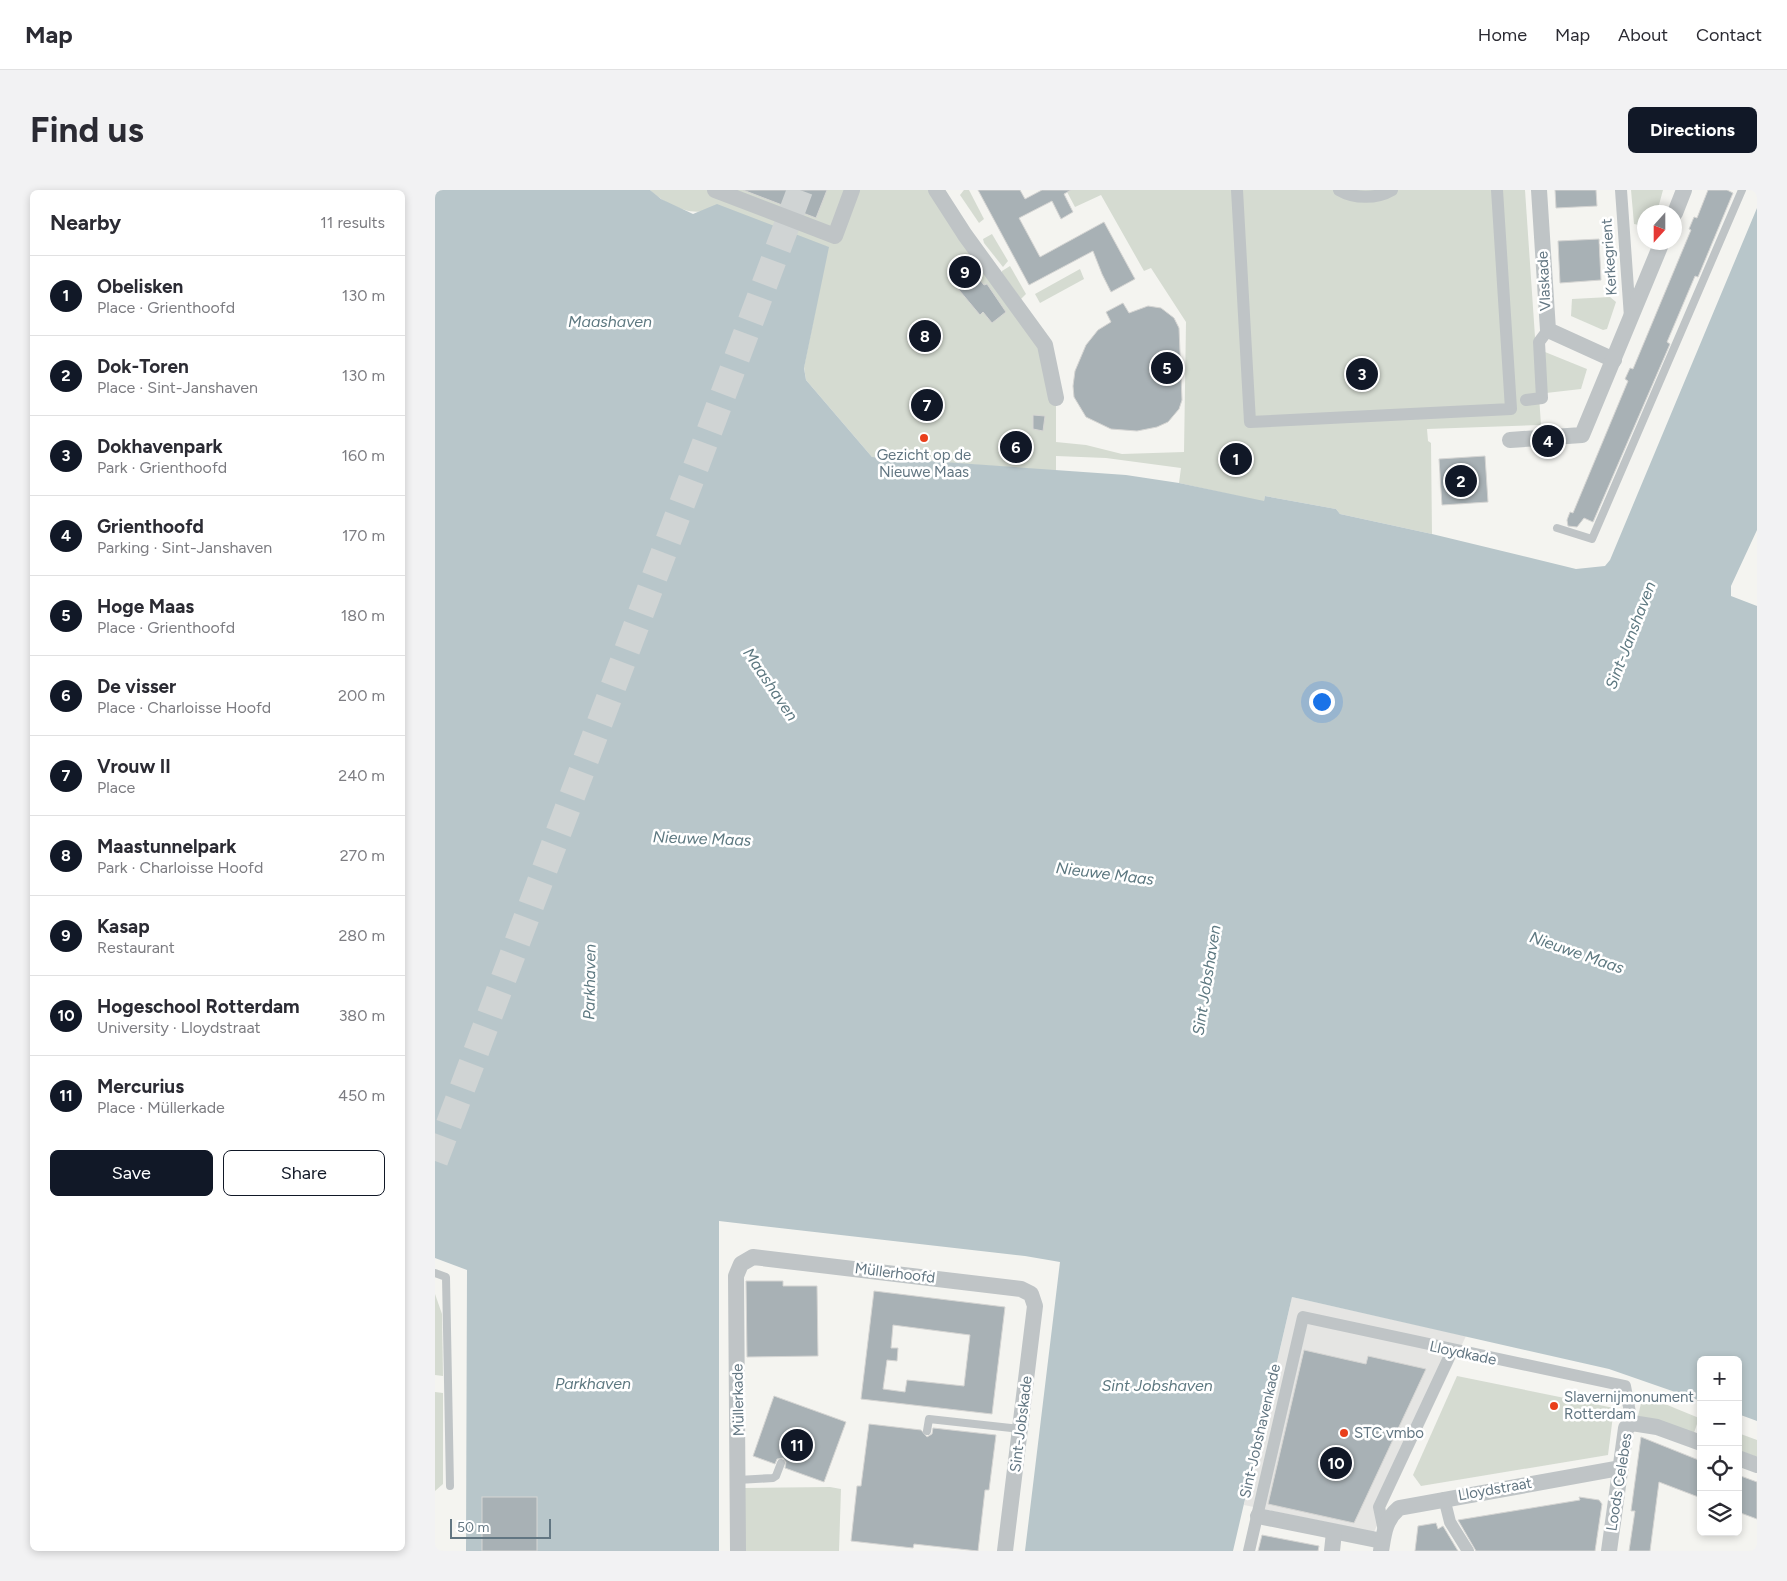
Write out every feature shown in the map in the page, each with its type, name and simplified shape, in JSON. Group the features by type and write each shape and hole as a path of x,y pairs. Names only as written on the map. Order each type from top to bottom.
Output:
{"street":[{"path":"715,190 835,236 852,190"},
{"path":"936,190 965,235 1045,345 1056,398"},
{"path":"1237,190 1250,422 1511,408 1497,190"},
{"path":"1339,190 1348,195 1368,196 1386,194 1393,190"},
{"name":"Vlaskade","path":"1539,190 1548,330 1614,360"},
{"name":"Kerkegrient","path":"1621,190 1630,322"},
{"path":"1678,205 1684,190"},
{"path":"1510,440 1582,435 1660,250"},
{"path":"1526,400 1543,398 1539,342 1548,330"},
{"name":"Müllerhoofd","path":"753,1257 1024,1290 1033,1297"},
{"name":"Müllerkade","path":"738,1551 736,1276 741,1264 753,1257"},
{"name":"Sint-Jobskade","path":"1005,1551 1035,1306 1033,1297"},
{"name":"Lloydkade","path":"1303,1317 1452,1351 1625,1386"},
{"name":"Sint-Jobshavenkade","path":"1249,1551 1303,1317"},
{"path":"1257,1516 1382,1541 1379,1507 1452,1351"},
{"name":"Loods Celebes","path":"1609,1551 1625,1430 1632,1423 1625,1386"},
{"path":"1632,1423 1657,1427 1697,1442"},
{"path":"1742,1459 1757,1465"},
{"name":"Lloydstraat","path":"1382,1541 1389,1518 1399,1508 1444,1498 1620,1468"},
{"path":"1444,1498 1450,1522 1468,1551"},
{"path":"1332,1551 1334,1532"}],"lane":[{"path":"1557,528 1592,539 1742,190"},
{"path":"435,1273 447,1277 450,1486"},
{"path":"927,1431 929,1419 1020,1429"},
{"path":"738,1480 773,1478 776,1476 781,1463"}],"shaded area":[{"path":"650,190 936,190 1033,327 1056,398 1056,442 1086,445 1122,454 1184,452 1186,322 1151,268 1144,271 1101,195 1075,207 1066,190 1525,190 1541,425 1427,429 1428,441 1431,443 1432,534 1340,514 1336,509 1265,496 1264,502 1179,483 1181,468 1106,458 1056,456 1056,471 872,457 806,380 804,367 828,247 704,211 697,212 683,209 661,199"},
{"path":"964,190 969,190 984,219 979,223 960,195"},
{"path":"1631,190 1663,190 1659,205 1637,205 1637,225 1634,224"},
{"path":"992,234 1008,261 1003,267 984,243 983,239"},
{"path":"1010,266 1026,294 1021,299 1002,273 1002,271"},
{"path":"1080,269 1084,279 1040,303 1035,294"},
{"path":"1610,297 1616,302 1607,329 1603,330 1571,316 1572,299"},
{"path":"1545,352 1587,369 1581,389 1546,393"},
{"path":"435,1294 442,1314 443,1376 435,1375"},
{"path":"1292,1297 1466,1336 1374,1532 1244,1505"},
{"path":"1457,1376 1614,1408 1608,1455 1421,1486 1413,1475"},
{"path":"435,1392 443,1393 443,1484 435,1491"},
{"path":"1643,1395 1697,1417 1697,1424 1694,1433 1638,1416"},
{"path":"1742,1434 1757,1440 1757,1457 1742,1451"},
{"path":"830,1487 841,1489 839,1551 745,1551 744,1488"}],"water":[{"path":"435,190 650,190 661,199 693,214 717,204 829,247 804,368 806,380 872,457 1126,475 1179,483 1264,501 1265,496 1336,509 1340,514 1576,569 1605,566 1610,560 1757,208 1757,530 1731,586 1731,596 1757,606 1757,1421 1742,1415 1742,1356 1697,1356 1697,1400 1609,1369 1292,1297 1233,1551 1025,1551 1060,1262 1025,1256 719,1221 719,1551 466,1551 467,1270 435,1258"}],"building":[{"path":"743,190 827,190 816,218"},
{"path":"978,190 1020,190 1025,199 1042,190 1071,190 1064,194 1073,212 1061,219 1052,201 1019,218 1040,257 1104,222 1135,279 1111,292 1093,251 1029,285"},
{"path":"1555,190 1596,190 1597,206 1556,208"},
{"path":"1708,190 1727,190 1733,193 1698,277 1695,276 1667,342 1670,344 1593,522 1584,518 1577,527 1568,526 1567,520 1570,512 1573,513 1628,381 1625,379 1630,368 1633,369 1691,230 1689,229 1694,217 1697,218"},
{"path":"1599,239 1601,280 1560,283 1558,241"},
{"path":"962,266 971,276 974,273 984,285 987,284 1006,312 992,323 983,312 980,315 949,278"},
{"path":"1123,303 1129,313 1148,306 1161,308 1174,318 1179,328 1182,400 1179,409 1168,422 1157,427 1137,431 1111,429 1086,417 1074,397 1075,371 1086,345 1098,330 1111,322 1106,312"},
{"path":"1033,415 1045,416 1043,431 1033,429"},
{"path":"1485,456 1488,502 1442,505 1439,459"},
{"path":"746,1281 783,1281 783,1286 817,1286 818,1356 747,1357"},
{"path":"874,1291 1005,1307 992,1414 861,1399","holes":["893,1325 970,1335 964,1386 907,1380 905,1392 883,1389 887,1360 897,1361 898,1348 891,1348"]},
{"path":"1304,1350 1366,1364 1368,1356 1426,1369 1354,1523 1268,1504"},
{"path":"774,1396 846,1422 824,1482 785,1468 786,1462 783,1458 777,1459 775,1464 753,1456"},
{"path":"869,1424 921,1430 927,1437 932,1434 933,1428 996,1435 989,1490 985,1490 978,1551 914,1544 913,1548 851,1541 857,1486 861,1486"},
{"path":"1641,1437 1697,1459 1697,1496 1659,1482 1650,1551 1629,1551 1635,1511 1631,1511"},
{"path":"1742,1476 1757,1482 1757,1519 1742,1513"},
{"path":"482,1497 537,1497 537,1551 482,1551"},
{"path":"1579,1497 1599,1500 1602,1504 1595,1551 1476,1551 1458,1520 1580,1500"},
{"path":"1436,1523 1438,1529 1443,1526 1458,1551 1415,1551 1418,1526"},
{"path":"1262,1535 1319,1546 1318,1551 1258,1551"}],"tunnel":[{"path":"435,1161 800,190"}],"place":[{"name":"Kasap","path":"965,272"},
{"name":"Maastunnelpark","path":"925,336"},
{"name":"Hoge Maas","path":"1167,368"},
{"name":"Dokhavenpark","path":"1362,374"},
{"name":"Vrouw II","path":"927,405"},
{"name":"Gezicht op de Nieuwe Maas","path":"924,438"},
{"name":"Grienthoofd","path":"1548,441"},
{"name":"De visser","path":"1016,447"},
{"name":"Obelisken","path":"1236,459"},
{"name":"Dok-Toren","path":"1461,481"},
{"name":"Slavernijmonument Rotterdam","path":"1554,1406"},
{"name":"STC vmbo","path":"1344,1433"},
{"name":"Mercurius","path":"797,1445"},
{"name":"Hogeschool Rotterdam","path":"1336,1463"}],"water label":[{"name":"Maashaven","path":"610,321"},
{"name":"Sint-Janshaven","path":"1630,635"},
{"name":"Maashaven","path":"771,684"},
{"name":"Nieuwe Maas","path":"702,838"},
{"name":"Nieuwe Maas","path":"1105,873"},
{"name":"Nieuwe Maas","path":"1577,952"},
{"name":"Sint Jobshaven","path":"1206,980"},
{"name":"Parkhaven","path":"589,982"},
{"name":"Parkhaven","path":"593,1383"},
{"name":"Sint Jobshaven","path":"1157,1385"}]}
